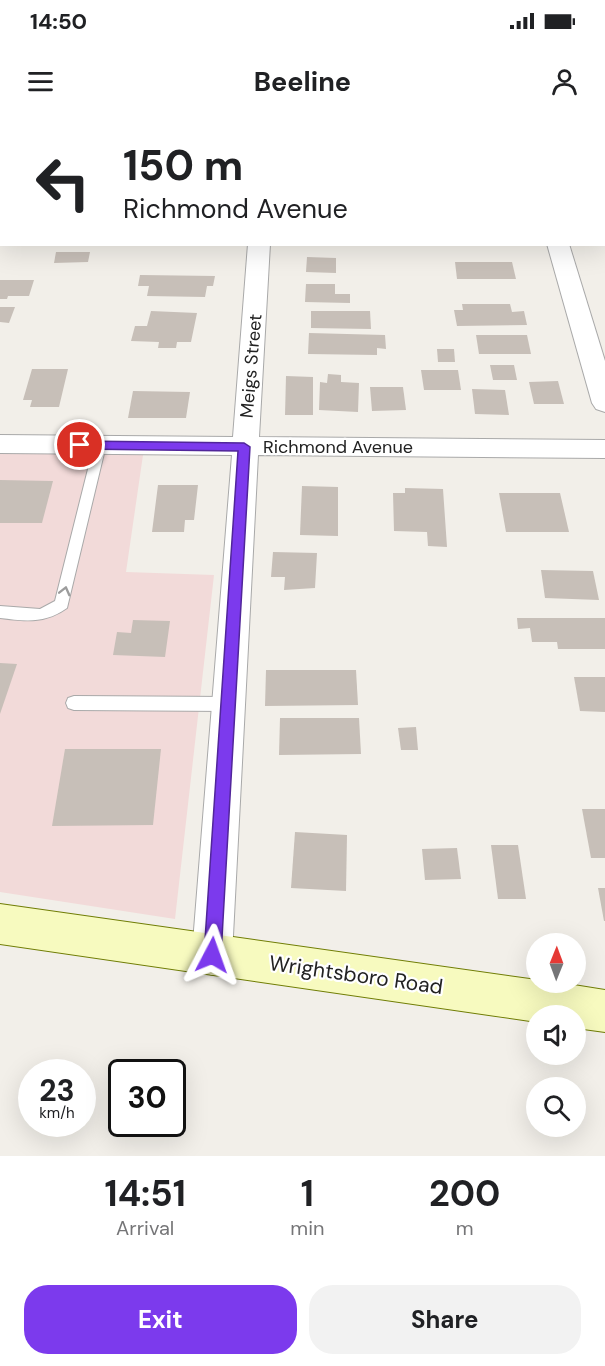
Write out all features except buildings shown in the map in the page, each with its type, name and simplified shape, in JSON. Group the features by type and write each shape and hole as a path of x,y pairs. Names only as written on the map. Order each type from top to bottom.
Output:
{"main road":[{"name":"Wrightsboro Road","path":"0,924 605,1011"}],"street":[{"name":"Meigs Street","path":"212,955 259,246"},
{"path":"559,246 605,403"},
{"name":"Richmond Avenue","path":"0,444 605,449"}],"lane":[{"path":"0,612 39,617 62,604 100,445"},
{"path":"74,703 228,704"}],"shaded area":[{"path":"0,452 143,455 126,572 214,575 175,919 0,892"}],"route":[{"path":"80,445 244,447 212,955"}]}
